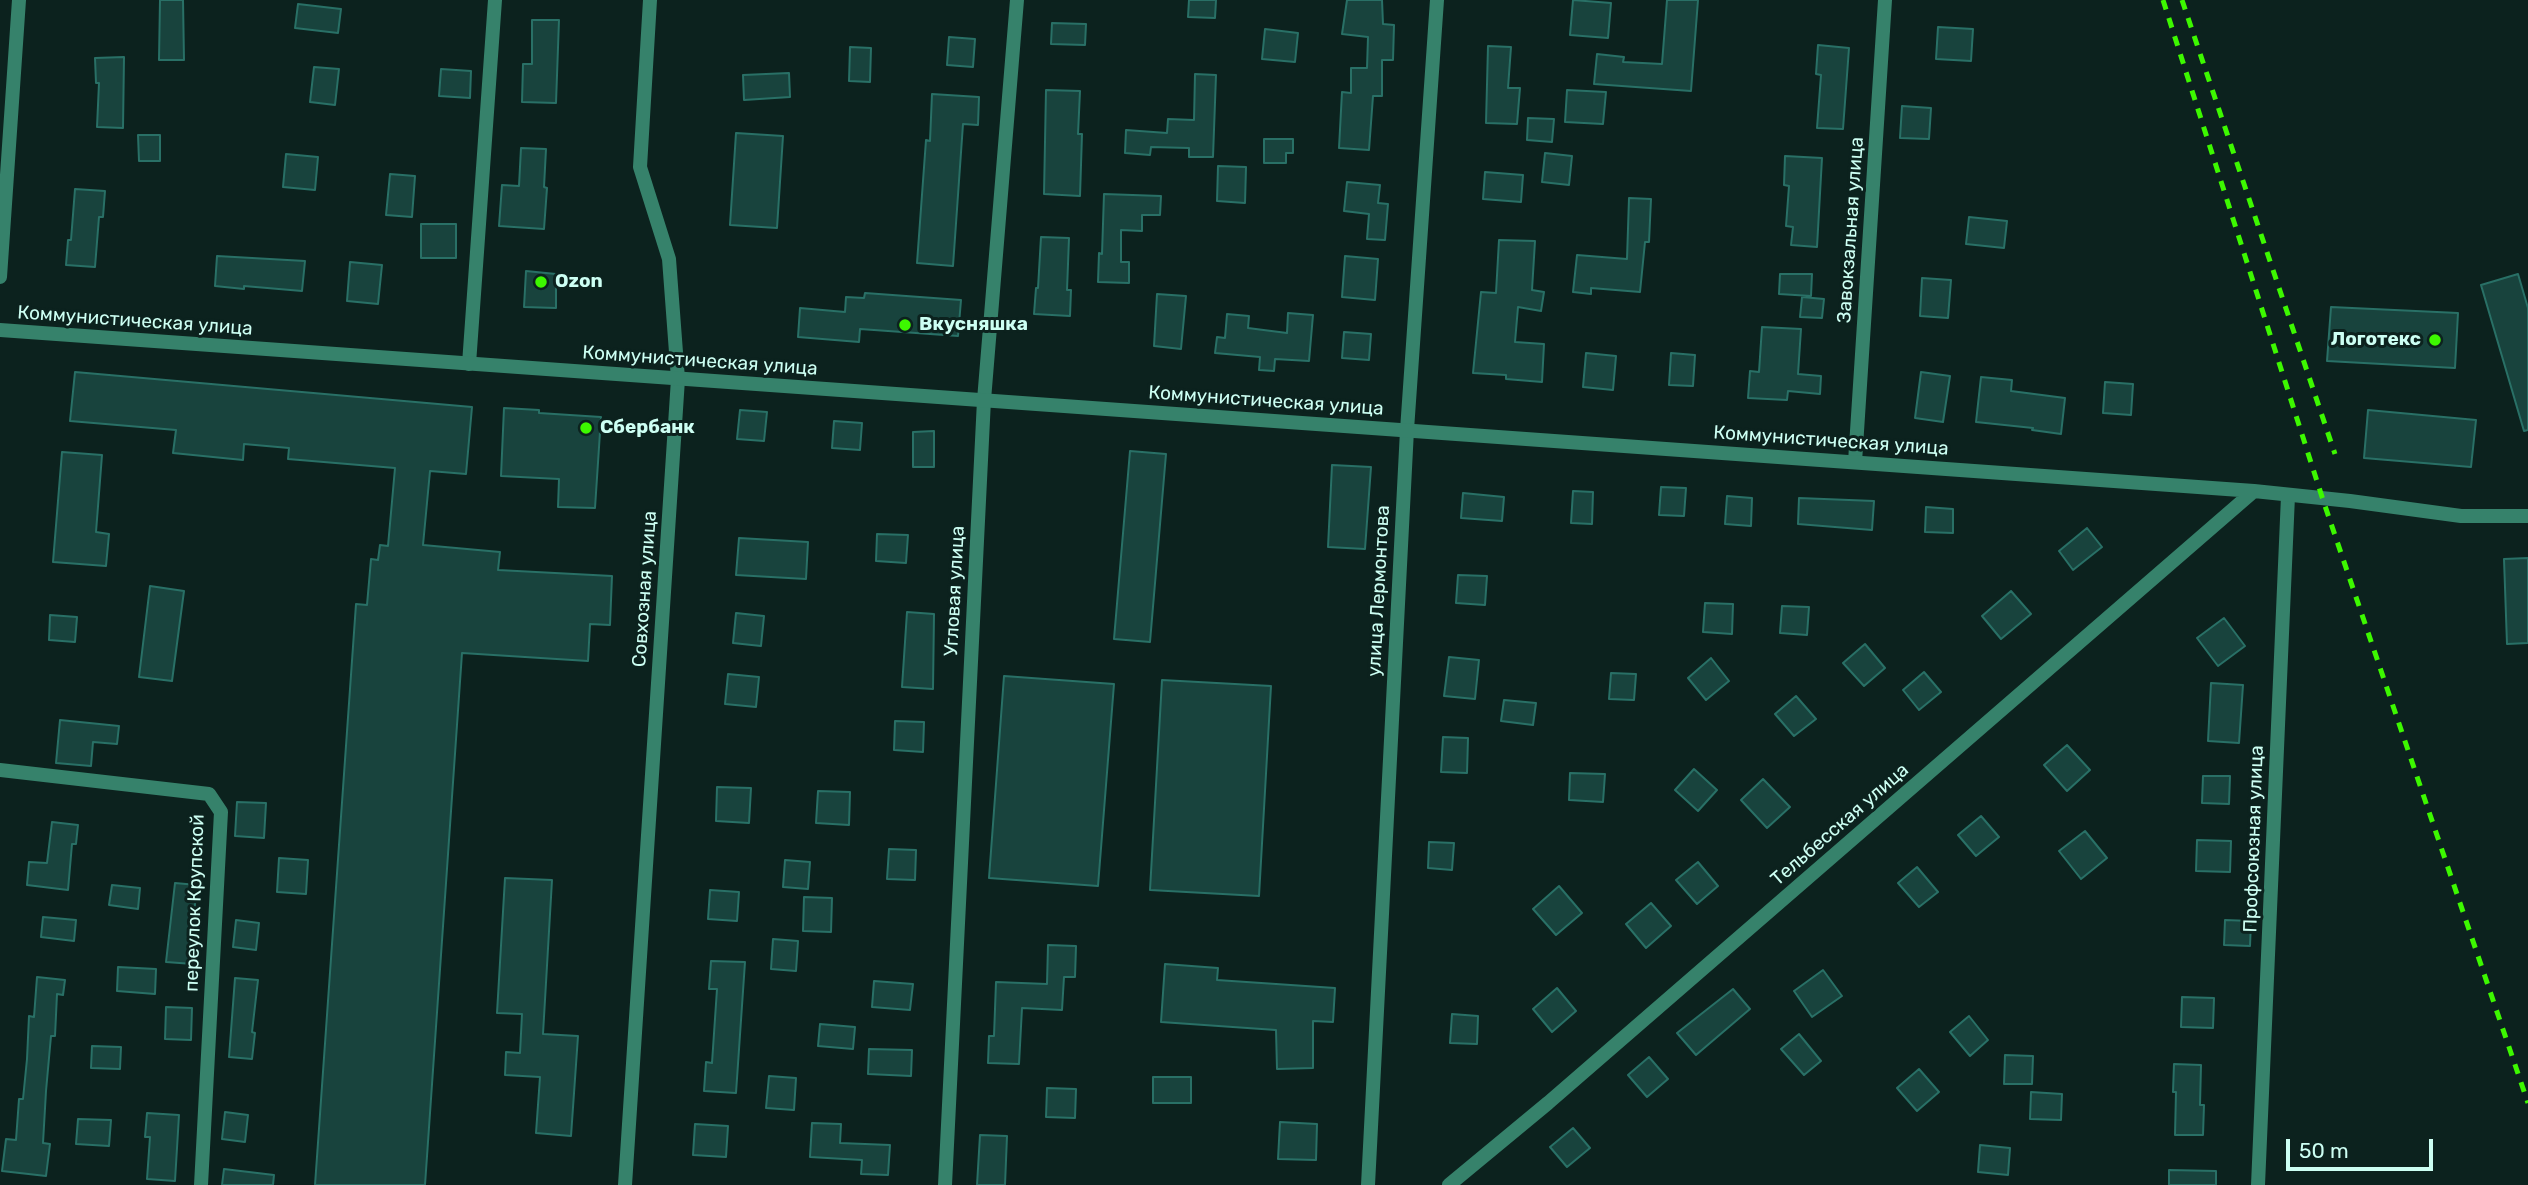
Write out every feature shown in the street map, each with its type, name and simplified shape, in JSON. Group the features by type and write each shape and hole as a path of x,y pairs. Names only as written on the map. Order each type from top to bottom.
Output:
{"street":[{"path":"0,277 19,0"},
{"path":"469,364 495,0"},
{"name":"Совхозная улица","path":"625,1185 678,379 670,259 640,167 650,0"},
{"name":"Угловая улица","path":"945,1185 984,400 1017,0"},
{"name":"улица Лермонтова","path":"1368,1185 1407,430 1437,0"},
{"name":"Завокзальная улица","path":"1854,462 1885,0"},
{"name":"Коммунистическая улица","path":"0,330 2254,491 2461,516 2528,516"},
{"name":"Тельбесская улица","path":"1449,1185 1548,1103 2254,491"},
{"name":"Профсоюзная улица","path":"2258,1185 2288,496"},
{"name":"переулок Крупской","path":"0,770 209,794 222,812 201,1185"}],"building":[{"path":"160,0 183,0 184,60 159,60"},
{"path":"1189,0 1216,0 1215,18 1188,17"},
{"path":"1347,0 1382,0 1383,24 1394,25 1393,60 1382,60 1382,96 1373,96 1369,150 1339,148 1342,92 1351,93 1351,68 1367,68 1368,37 1342,34"},
{"path":"1573,0 1611,3 1608,38 1570,35"},
{"path":"1667,0 1698,0 1691,91 1594,84 1597,54 1624,57 1623,62 1662,64"},
{"path":"298,4 341,9 338,33 295,28"},
{"path":"532,20 559,20 556,103 522,102 523,64 532,64"},
{"path":"1052,23 1086,24 1085,45 1051,44"},
{"path":"1938,27 1973,29 1971,61 1936,59"},
{"path":"1265,29 1298,33 1295,62 1262,59"},
{"path":"949,37 975,39 973,67 947,65"},
{"path":"1818,45 1849,48 1843,129 1817,128 1821,75 1816,74"},
{"path":"1488,46 1511,47 1508,88 1520,88 1517,124 1486,123"},
{"path":"850,47 871,48 870,82 849,81"},
{"path":"124,57 123,128 97,127 99,83 96,83 95,58"},
{"path":"314,67 339,69 335,105 310,102"},
{"path":"441,69 471,71 470,98 439,96"},
{"path":"789,73 790,97 744,100 743,75"},
{"path":"1195,74 1216,75 1213,157 1189,157 1189,148 1151,147 1150,155 1125,153 1126,130 1167,133 1168,119 1194,120"},
{"path":"1046,90 1080,91 1080,196 1044,194"},
{"path":"1567,90 1606,92 1603,124 1565,122"},
{"path":"932,94 979,97 978,125 963,124 953,266 917,263 926,140 930,141"},
{"path":"1902,106 1931,108 1929,139 1900,138"},
{"path":"1528,118 1554,119 1552,142 1527,140"},
{"path":"736,133 783,136 777,228 730,225"},
{"path":"138,135 160,135 160,161 139,161"},
{"path":"1264,139 1293,139 1293,153 1286,153 1286,163 1264,163"},
{"path":"521,148 546,149 544,229 499,226 502,185 519,186"},
{"path":"1545,153 1572,156 1569,185 1542,182"},
{"path":"286,154 318,157 315,190 283,187"},
{"path":"1785,156 1822,158 1817,247 1791,245 1793,227 1786,226 1789,186 1784,185"},
{"path":"1218,166 1246,167 1245,203 1217,201"},
{"path":"1485,172 1523,175 1521,202 1483,199"},
{"path":"390,174 415,176 412,217 386,215"},
{"path":"1347,182 1380,185 1378,203 1388,204 1385,240 1367,239 1369,214 1344,211"},
{"path":"75,189 105,191 103,217 99,217 95,267 66,265"},
{"path":"1104,194 1161,196 1160,215 1142,215 1142,231 1121,230 1121,262 1129,262 1129,283 1098,282"},
{"path":"1629,198 1651,199 1649,242 1645,242 1640,292 1591,288 1591,294 1573,292 1577,255 1627,259"},
{"path":"1969,217 2007,221 2004,248 1966,244"},
{"path":"421,224 456,224 456,258 421,258"},
{"path":"1041,237 1069,238 1067,290 1071,290 1070,316 1034,314"},
{"path":"1499,240 1535,241 1532,290 1544,292 1541,311 1518,307 1515,342 1544,344 1542,382 1506,379 1506,375 1473,373 1481,292 1496,293"},
{"path":"217,256 305,261 302,291 215,286"},
{"path":"1345,256 1378,259 1375,300 1342,297"},
{"path":"350,262 382,265 378,304 347,301"},
{"path":"526,271 556,274 556,308 524,307"},
{"path":"1780,274 1812,274 1811,296 1779,294"},
{"path":"2518,274 2528,308 2528,430 2524,431 2481,285"},
{"path":"1922,278 1951,280 1948,318 1920,316"},
{"path":"865,293 961,300 958,336 860,329 859,342 798,337 800,308 845,312 846,297 864,298"},
{"path":"1157,294 1186,296 1181,349 1154,346"},
{"path":"1802,297 1824,299 1822,318 1800,317"},
{"path":"2331,307 2458,313 2455,368 2327,361"},
{"path":"1288,313 1313,315 1309,361 1275,359 1274,371 1259,370 1260,357 1215,353 1217,337 1225,338 1227,314 1249,316 1248,328 1287,333"},
{"path":"1762,327 1801,329 1798,374 1821,376 1820,394 1788,391 1787,400 1748,398 1750,371 1759,372"},
{"path":"1344,332 1371,334 1369,360 1342,358"},
{"path":"1586,353 1616,356 1613,390 1583,387"},
{"path":"1671,353 1695,355 1693,386 1669,385"},
{"path":"75,372 472,407 466,474 430,471 423,545 500,552 498,570 612,576 610,625 590,624 588,661 462,653 425,1185 315,1185 356,604 367,605 371,559 378,560 380,545 388,546 395,468 288,459 289,448 244,444 243,460 173,453 176,430 70,421"},
{"path":"1921,372 1950,376 1943,422 1915,418"},
{"path":"1981,377 2012,380 2011,391 2065,398 2061,434 1976,422"},
{"path":"2105,382 2133,384 2131,415 2103,413"},
{"path":"504,408 601,417 595,508 558,507 559,479 501,476"},
{"path":"740,410 767,412 764,441 737,439"},
{"path":"2368,410 2476,420 2471,467 2364,458"},
{"path":"834,421 862,423 860,450 832,448"},
{"path":"934,431 934,467 913,467 913,432"},
{"path":"1130,451 1166,454 1150,642 1114,639"},
{"path":"62,452 102,455 96,532 109,534 106,566 53,562"},
{"path":"1332,465 1371,467 1365,549 1328,547"},
{"path":"1661,487 1686,488 1684,516 1659,515"},
{"path":"1573,491 1593,492 1592,524 1571,523"},
{"path":"1463,493 1504,497 1502,521 1461,518"},
{"path":"1727,496 1752,498 1751,526 1725,524"},
{"path":"1799,498 1874,501 1872,530 1798,524"},
{"path":"1926,507 1953,509 1953,533 1925,532"},
{"path":"2087,528 2102,547 2073,570 2059,551"},
{"path":"877,534 908,535 906,563 876,561"},
{"path":"739,538 808,542 806,579 736,575"},
{"path":"2528,558 2528,643 2507,644 2504,559"},
{"path":"1458,575 1487,576 1485,605 1456,603"},
{"path":"150,586 184,591 172,681 139,677"},
{"path":"2011,591 2031,614 2001,639 1982,616"},
{"path":"1705,603 1733,604 1732,634 1703,632"},
{"path":"1782,606 1809,607 1807,635 1780,633"},
{"path":"907,612 934,614 933,689 902,687"},
{"path":"736,613 764,616 761,646 733,643"},
{"path":"50,615 77,617 75,642 49,640"},
{"path":"2224,618 2245,646 2218,666 2197,638"},
{"path":"1865,644 1885,668 1864,686 1843,663"},
{"path":"1449,657 1479,660 1475,699 1444,696"},
{"path":"1711,658 1729,681 1706,700 1688,678"},
{"path":"1924,672 1941,692 1919,710 1903,690"},
{"path":"1611,673 1636,674 1634,700 1609,699"},
{"path":"728,674 759,677 756,707 725,704"},
{"path":"1004,676 1114,684 1098,886 989,878"},
{"path":"1162,680 1271,686 1259,896 1150,890"},
{"path":"2211,683 2243,685 2239,743 2208,741"},
{"path":"1796,696 1816,719 1794,736 1775,714"},
{"path":"1504,700 1536,703 1533,725 1501,721"},
{"path":"60,720 119,726 117,744 93,742 91,766 56,763"},
{"path":"895,721 924,722 923,752 894,750"},
{"path":"1443,737 1468,738 1467,773 1441,772"},
{"path":"2067,745 2090,770 2067,791 2044,765"},
{"path":"1694,769 1717,790 1698,811 1675,790"},
{"path":"1570,773 1605,774 1603,802 1569,800"},
{"path":"2203,776 2230,776 2229,804 2202,803"},
{"path":"1763,779 1790,807 1767,828 1741,800"},
{"path":"717,787 751,788 749,823 716,821"},
{"path":"818,791 850,792 849,825 816,823"},
{"path":"237,802 266,803 264,838 235,836"},
{"path":"1981,816 1999,837 1976,856 1958,835"},
{"path":"52,822 78,825 76,844 72,844 68,890 27,885 29,862 47,863"},
{"path":"2085,831 2107,858 2081,879 2059,851"},
{"path":"2197,840 2231,841 2230,872 2196,871"},
{"path":"1429,842 1454,843 1452,870 1428,868"},
{"path":"889,849 916,850 915,880 887,879"},
{"path":"279,858 308,860 306,894 277,892"},
{"path":"785,860 810,862 808,889 783,887"},
{"path":"1698,862 1718,886 1697,904 1676,880"},
{"path":"1917,867 1938,892 1919,907 1898,883"},
{"path":"505,878 552,880 543,1034 578,1036 571,1136 536,1133 540,1077 505,1075 506,1052 520,1053 522,1014 497,1013"},
{"path":"175,883 197,885 192,933 195,933 193,964 166,962"},
{"path":"112,885 140,888 138,909 109,905"},
{"path":"1559,886 1582,913 1556,935 1533,909"},
{"path":"710,890 739,892 737,921 708,919"},
{"path":"804,897 832,898 831,932 803,931"},
{"path":"1651,903 1671,926 1646,948 1626,924"},
{"path":"43,917 76,920 74,941 41,937"},
{"path":"236,920 259,923 256,950 233,947"},
{"path":"2225,920 2251,921 2250,946 2224,945"},
{"path":"773,939 798,941 796,971 771,969"},
{"path":"1048,945 1076,946 1075,977 1064,977 1062,1010 1022,1008 1019,1064 988,1063 989,1036 994,1036 996,982 1047,984"},
{"path":"711,961 745,962 736,1093 704,1091 706,1062 712,1063 717,989 709,989"},
{"path":"1165,964 1218,968 1217,980 1335,988 1333,1022 1313,1021 1313,1068 1277,1069 1276,1030 1161,1022"},
{"path":"118,967 156,969 155,994 117,991"},
{"path":"1823,970 1842,996 1812,1017 1794,991"},
{"path":"37,977 65,980 63,995 57,994 55,1036 51,1036 43,1143 50,1144 46,1176 2,1171 6,1139 16,1140 19,1099 23,1099 29,1016 34,1017"},
{"path":"235,978 258,980 252,1059 229,1057"},
{"path":"874,981 913,984 910,1010 872,1007"},
{"path":"1557,988 1576,1011 1552,1032 1533,1009"},
{"path":"1733,989 1750,1009 1696,1055 1677,1033"},
{"path":"2182,997 2214,998 2213,1028 2181,1027"},
{"path":"166,1007 192,1008 191,1040 165,1039"},
{"path":"1452,1014 1478,1016 1477,1044 1450,1043"},
{"path":"1969,1016 1988,1040 1970,1056 1950,1032"},
{"path":"820,1024 855,1027 853,1049 818,1046"},
{"path":"1799,1034 1821,1061 1804,1075 1781,1049"},
{"path":"92,1046 121,1047 120,1069 91,1068"},
{"path":"869,1049 912,1050 911,1076 868,1074"},
{"path":"2005,1055 2033,1056 2032,1084 2004,1084"},
{"path":"1649,1057 1668,1079 1647,1097 1628,1075"},
{"path":"2174,1064 2201,1065 2200,1105 2204,1105 2203,1135 2175,1135"},
{"path":"1919,1069 1939,1092 1917,1111 1897,1088"},
{"path":"769,1076 796,1078 794,1110 766,1108"},
{"path":"1153,1077 1191,1077 1191,1103 1153,1103"},
{"path":"1047,1088 1076,1089 1075,1118 1046,1117"},
{"path":"2031,1092 2062,1094 2061,1120 2030,1119"},
{"path":"225,1112 248,1115 245,1142 222,1139"},
{"path":"147,1113 179,1115 175,1181 147,1179 150,1137 145,1137"},
{"path":"78,1119 111,1120 109,1146 76,1144"},
{"path":"1280,1122 1317,1124 1316,1160 1278,1159"},
{"path":"812,1123 841,1124 840,1143 890,1145 888,1175 861,1174 862,1160 810,1157"},
{"path":"695,1124 728,1126 726,1157 693,1155"},
{"path":"1573,1128 1590,1148 1567,1167 1550,1147"},
{"path":"980,1135 1007,1136 1005,1185 977,1185"},
{"path":"1980,1145 2010,1148 2008,1175 1978,1172"},
{"path":"224,1169 274,1175 273,1185 222,1185"},
{"path":"2169,1170 2216,1171 2216,1185 2169,1185"}],"railway":[{"path":"2163,0 2323,500 2528,1103"},
{"path":"2182,0 2335,454"}],"place":[{"name":"Ozon","path":"541,282"},
{"name":"Вкусняшка","path":"905,325"},
{"name":"Логотекс","path":"2435,340"},
{"name":"Сбербанк","path":"586,428"}]}
